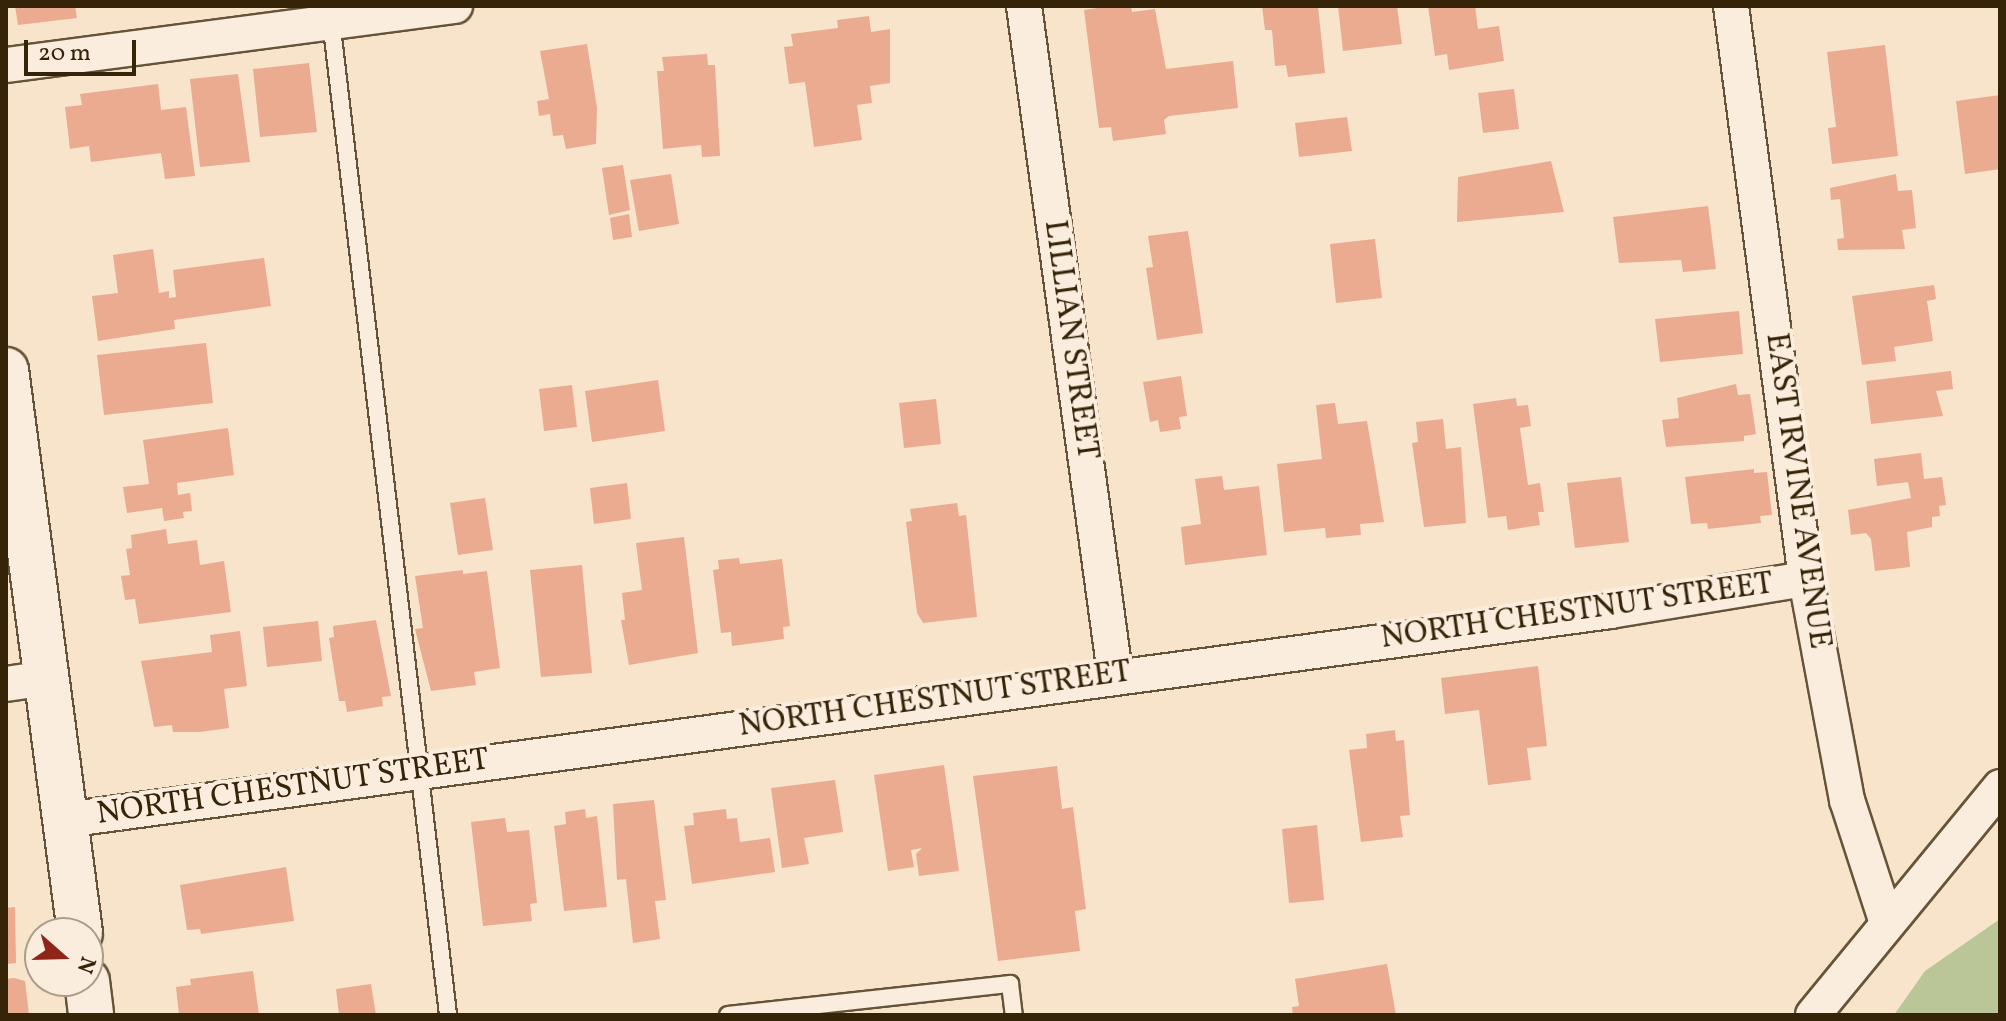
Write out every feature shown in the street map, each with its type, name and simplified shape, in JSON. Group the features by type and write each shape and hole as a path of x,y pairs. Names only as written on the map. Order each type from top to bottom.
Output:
{"street":[{"path":"6,65 331,15 455,6"},
{"name":"LILLIAN STREET","path":"1024,6 1115,674"},
{"name":"EAST IRVINE AVENUE","path":"1731,6 1806,579 1847,800 1887,923"},
{"path":"6,370 26,681 65,820 78,917"},
{"name":"NORTH CHESTNUT STREET","path":"65,820 1115,674 1610,611 1806,579"},
{"path":"1813,1015 2000,787"}],"lane":[{"path":"331,15 416,771 448,1015"},
{"path":"728,1015 1010,984 1014,1015"}],"green space":[{"path":"2000,919 2000,1015 1894,1015 1925,971"}],"building":[{"path":"15,6 75,6 77,18 18,25"},
{"path":"1131,6 1132,12 1155,9 1166,69 1233,61 1238,108 1169,116 1164,120 1166,134 1113,141 1111,127 1099,128 1084,10"},
{"path":"1262,6 1318,6 1325,73 1288,77 1286,65 1275,66 1272,30 1265,30"},
{"path":"1338,6 1397,6 1402,44 1343,51"},
{"path":"1428,6 1475,6 1478,29 1499,26 1504,61 1449,70 1447,54 1435,56"},
{"path":"869,16 871,32 890,29 890,83 870,86 872,103 857,105 862,140 814,147 805,82 789,84 784,47 793,46 791,34 838,28 837,20"},
{"path":"587,44 597,108 596,144 566,149 563,135 553,136 550,114 539,116 537,101 549,99 540,51"},
{"path":"1885,45 1898,156 1832,164 1828,128 1836,127 1827,52"},
{"path":"707,54 708,65 715,65 720,156 702,157 701,145 663,149 657,71 664,71 662,57"},
{"path":"309,63 317,132 260,137 253,69"},
{"path":"238,74 250,162 200,167 190,79"},
{"path":"158,84 161,110 186,107 195,176 165,179 161,153 91,162 89,146 70,149 65,107 82,105 80,94"},
{"path":"1514,89 1519,129 1483,133 1478,93"},
{"path":"2000,95 2000,169 1965,174 1956,101"},
{"path":"1347,117 1352,151 1299,157 1295,123"},
{"path":"1551,161 1564,212 1457,222 1458,177"},
{"path":"623,165 630,210 609,215 602,168"},
{"path":"671,174 679,224 639,231 630,180"},
{"path":"1896,174 1898,191 1912,190 1916,228 1902,230 1905,249 1838,250 1837,239 1844,238 1840,199 1831,200 1830,188"},
{"path":"1708,206 1716,269 1683,272 1681,260 1619,263 1613,217"},
{"path":"629,214 632,237 613,240 610,218"},
{"path":"1188,231 1203,333 1157,340 1146,268 1153,267 1148,236"},
{"path":"1375,239 1382,298 1336,303 1330,244"},
{"path":"153,249 159,293 169,291 169,298 176,297 173,270 264,258 271,306 174,320 175,329 98,341 92,296 118,293 113,255"},
{"path":"1934,285 1936,299 1927,301 1933,341 1894,347 1896,361 1862,365 1852,296"},
{"path":"1739,311 1743,354 1660,362 1655,319"},
{"path":"206,343 213,403 104,415 97,355"},
{"path":"1951,371 1953,389 1936,391 1943,416 1871,424 1866,381"},
{"path":"1181,376 1187,416 1179,417 1181,429 1160,432 1158,420 1150,422 1143,382"},
{"path":"658,380 665,431 592,442 585,391"},
{"path":"1736,384 1738,395 1750,394 1756,434 1744,436 1744,441 1666,447 1662,420 1679,418 1677,398"},
{"path":"572,385 577,427 544,431 539,389"},
{"path":"1516,398 1517,406 1528,405 1531,426 1520,428 1528,485 1540,483 1544,512 1538,512 1540,525 1508,530 1506,516 1488,518 1473,404"},
{"path":"936,399 941,444 904,448 899,403"},
{"path":"1335,403 1338,424 1367,421 1384,522 1360,524 1361,535 1326,538 1325,528 1284,532 1277,464 1322,459 1316,405"},
{"path":"1443,419 1446,449 1461,447 1466,523 1424,527 1412,443 1418,442 1416,422"},
{"path":"228,428 234,475 177,483 178,495 190,493 192,511 183,512 184,518 164,521 162,508 127,513 123,487 149,484 143,440"},
{"path":"1921,453 1924,479 1942,477 1946,505 1939,506 1940,516 1932,517 1932,527 1907,532 1910,567 1875,571 1871,539 1866,533 1851,535 1848,510 1911,498 1908,482 1877,486 1874,459"},
{"path":"1754,469 1754,473 1767,472 1772,515 1760,516 1761,523 1708,529 1707,523 1691,524 1685,477"},
{"path":"1222,476 1224,490 1259,486 1267,555 1185,565 1181,527 1201,524 1195,479"},
{"path":"1621,477 1629,542 1575,548 1567,483"},
{"path":"627,483 631,519 594,524 590,488"},
{"path":"485,498 493,550 458,555 450,503"},
{"path":"957,503 959,516 966,515 977,617 923,623 917,613 906,522 912,521 910,509"},
{"path":"166,529 168,544 197,540 200,565 224,561 231,612 139,624 135,599 125,600 121,576 130,575 126,549 132,548 131,535"},
{"path":"684,537 698,653 629,665 621,620 625,620 622,593 642,590 636,543"},
{"path":"739,558 740,564 782,559 790,626 783,627 784,639 732,646 731,632 721,633 713,570 719,569 718,560"},
{"path":"582,565 592,673 541,677 530,570"},
{"path":"463,570 463,574 487,571 500,668 474,672 476,685 431,691 415,629 423,628 415,576"},
{"path":"376,620 391,696 382,697 383,706 347,712 345,701 339,701 329,638 334,637 333,626"},
{"path":"318,621 322,661 267,667 263,627"},
{"path":"240,631 247,686 224,689 229,728 173,732 172,725 154,727 141,661 212,652 210,635"},
{"path":"1538,666 1547,746 1527,748 1531,780 1488,785 1479,710 1445,714 1441,678"},
{"path":"1395,730 1396,741 1404,740 1410,815 1400,816 1403,837 1361,842 1349,750 1367,748 1366,734"},
{"path":"944,765 959,871 919,876 916,854 922,848 911,850 914,867 888,871 874,775"},
{"path":"1057,766 1062,809 1073,807 1086,909 1075,911 1080,951 998,961 973,776"},
{"path":"835,780 843,832 804,838 809,864 782,868 771,788"},
{"path":"654,800 666,900 655,901 660,939 633,943 626,879 617,880 613,804"},
{"path":"585,809 586,818 597,816 607,907 564,911 554,826 566,824 565,812"},
{"path":"726,809 727,819 737,818 740,842 770,838 775,872 692,884 684,826 694,825 693,813"},
{"path":"505,818 507,832 529,830 537,903 530,904 532,921 483,926 471,822"},
{"path":"1317,825 1324,900 1289,903 1282,829"},
{"path":"286,867 294,921 201,934 200,929 187,930 180,885"},
{"path":"15,907 16,963 6,964 6,908"},
{"path":"1387,964 1396,1015 1293,1015 1292,1007 1299,1006 1295,979"},
{"path":"253,971 259,1015 179,1015 176,987 191,985 190,979"},
{"path":"6,979 24,981 29,1015 6,1015"},
{"path":"371,984 376,1015 339,1015 336,989"}]}
